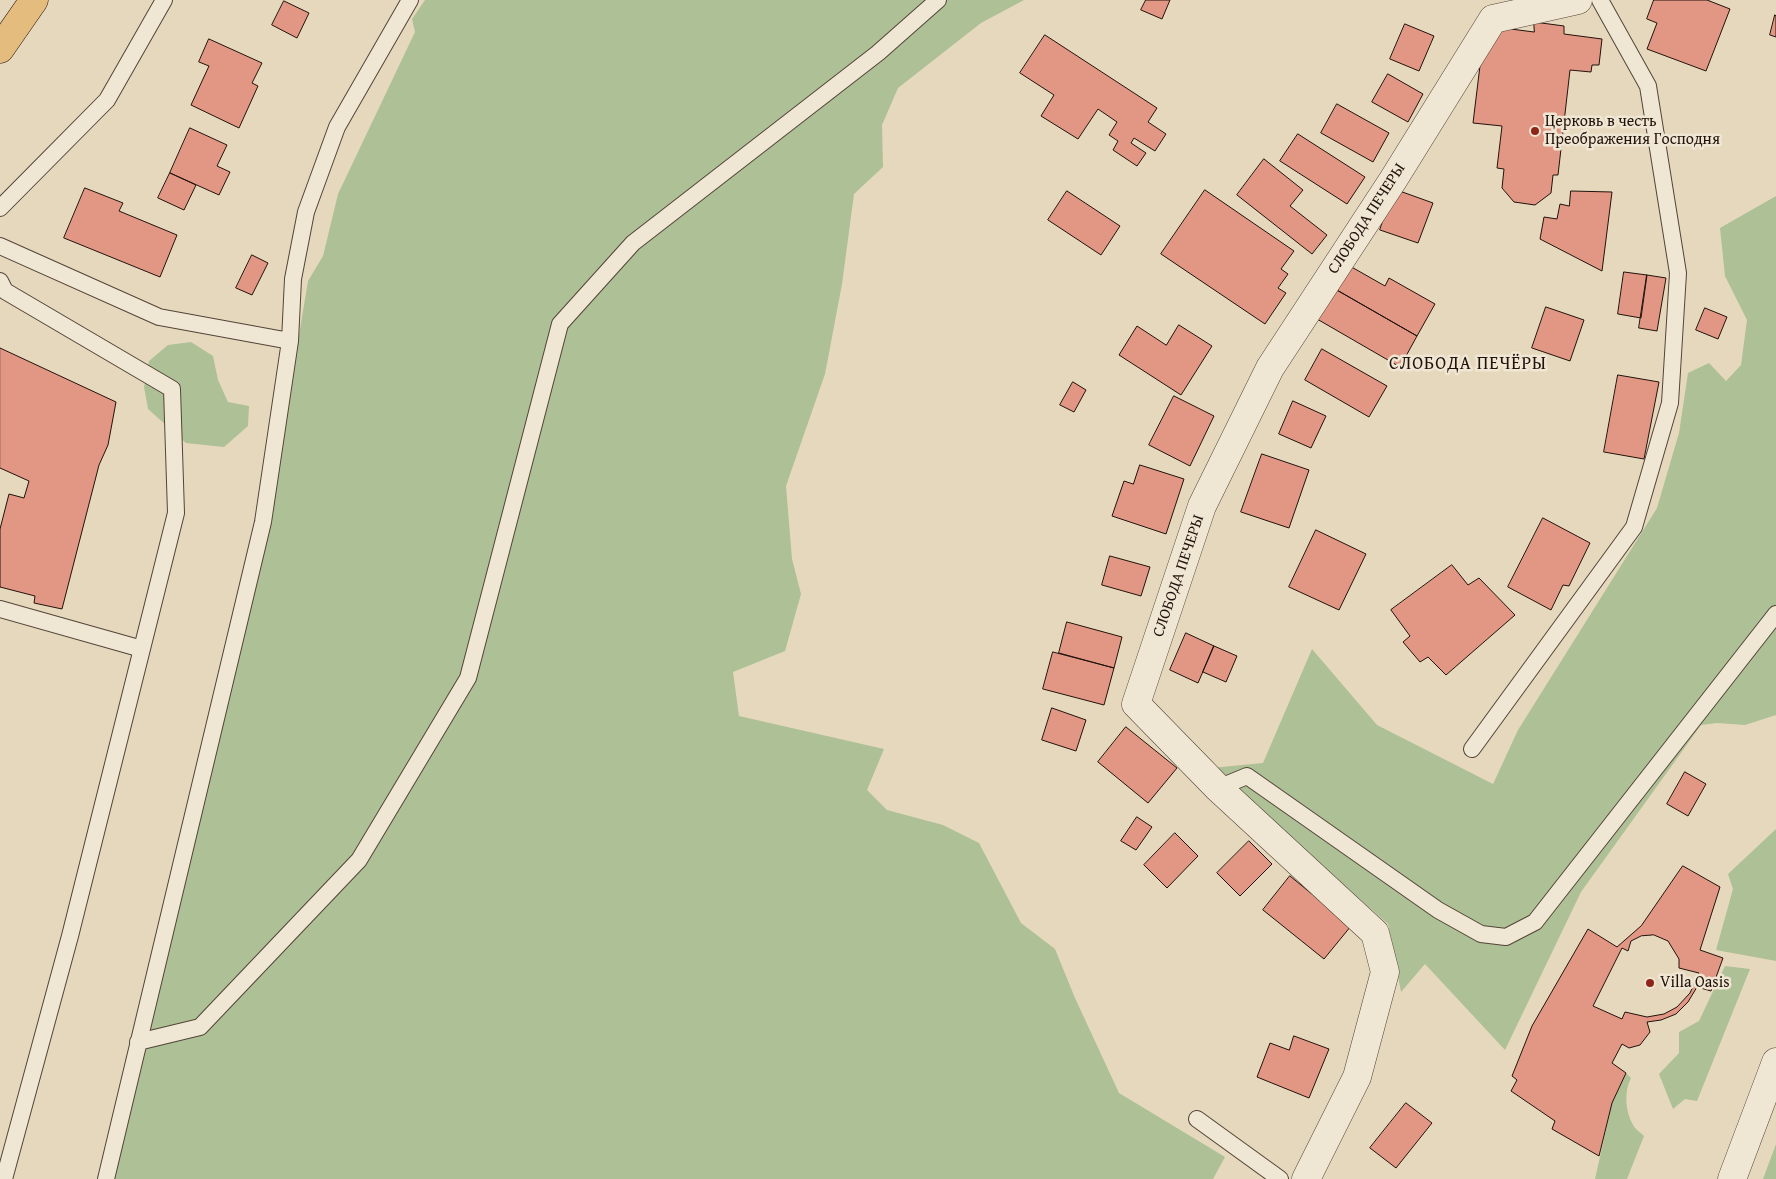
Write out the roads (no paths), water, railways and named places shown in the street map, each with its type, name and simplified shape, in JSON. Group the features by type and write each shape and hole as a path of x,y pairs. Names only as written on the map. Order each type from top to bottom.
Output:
{"main road":[{"path":"0,49 34,0"}],"street":[{"name":"СЛОБОДА ПЕЧЕРЫ","path":"1306,1179 1357,1077 1385,972 1375,933 1218,788 1136,704 1202,506 1270,368 1393,180 1493,19 1578,0"},
{"path":"1732,1179 1776,1062"}],"lane":[{"path":"0,208 107,100 164,0"},
{"path":"106,1179 263,522 290,341 293,279 306,212 337,126 410,0"},
{"path":"138,1042 200,1027 359,860 468,678 560,324 633,243 878,53 938,0"},
{"path":"1472,749 1634,527 1670,403 1678,273 1648,86 1600,0"},
{"path":"0,246 159,317 290,341"},
{"path":"0,282 5,291 172,389 176,513 70,936 4,1179"},
{"path":"0,609 142,649"},
{"path":"1218,788 1247,776 1438,910 1481,934 1506,937 1535,922 1776,614"},
{"path":"1197,1119 1280,1179"}],"place":[{"name":"Церковь в честь Преображения Господня","path":"1535,131"},
{"name":"Villa Oasis","path":"1650,983"}],"district":[{"name":"СЛОБОДА ПЕЧЁРЫ","path":"1468,364"}]}
